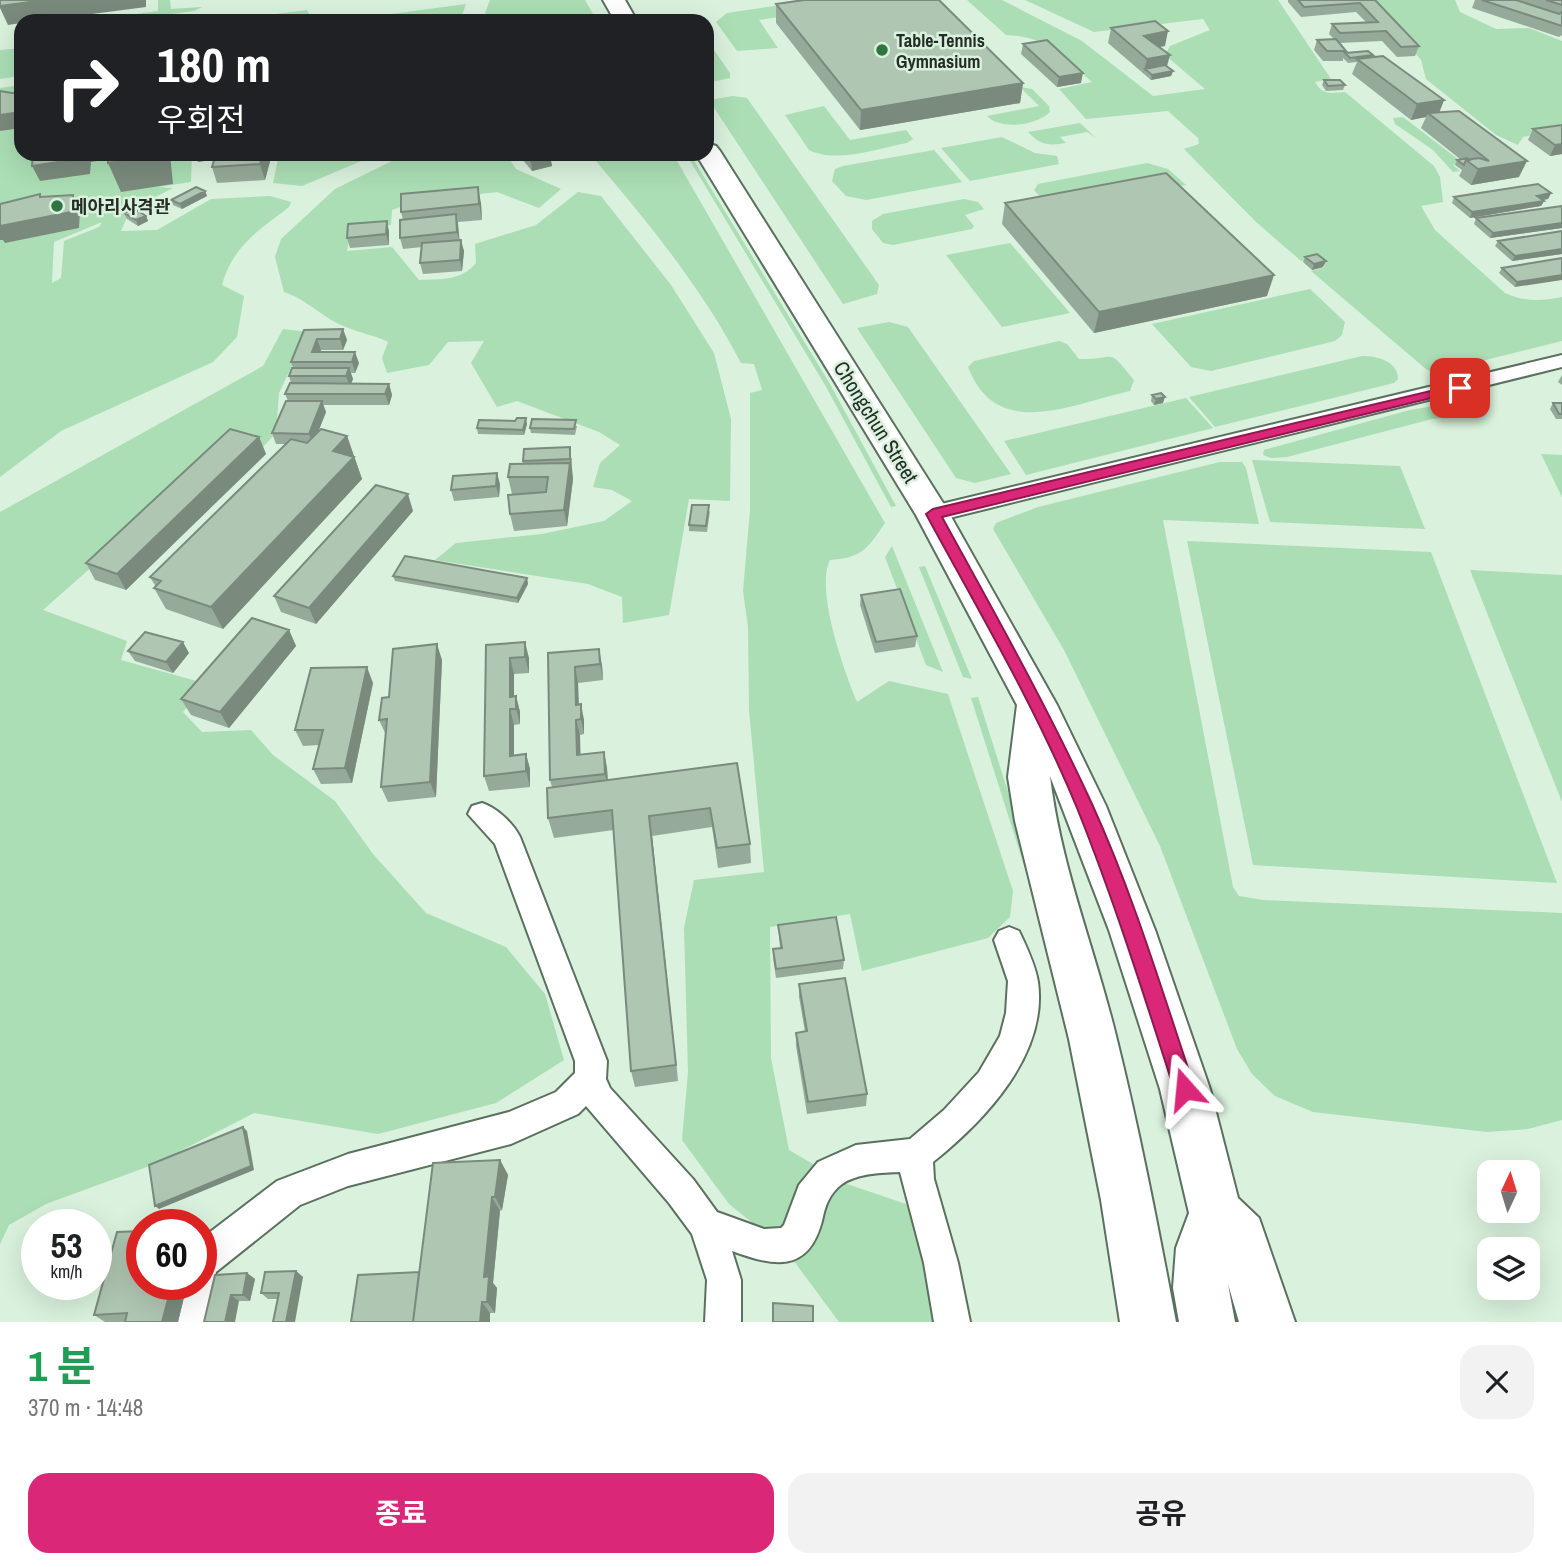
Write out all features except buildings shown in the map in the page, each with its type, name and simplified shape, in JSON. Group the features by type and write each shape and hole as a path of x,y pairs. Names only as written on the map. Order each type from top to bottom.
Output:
{"main road":[{"name":"Chongchun Street","path":"713,161 933,514 1037,705 1085,806 1132,930 1230,1234 1267,1322"},
{"path":"1037,705 1029,778 1036,821 1093,1040 1127,1200 1148,1322"},
{"path":"1207,1322 1200,1288 1203,1248 1230,1234"}],"street":[{"path":"933,514 1046,489 1562,361"},
{"path":"482,814 506,837 524,880 592,1061 590,1080 599,1099 681,1191 706,1225 724,1280 723,1322"},
{"path":"706,1225 764,1246 789,1245 806,1226 809,1201 816,1187 838,1168 864,1157 916,1155 946,1131 984,1093 1016,1041 1023,985 1009,940"},
{"path":"217,1250 231,1236 289,1194 348,1170 510,1128 567,1103 590,1080"},
{"path":"916,1155 917,1179 941,1263 952,1322"},
{"path":"187,1322 193,1300"}],"green space":[{"path":"158,0 170,0 171,9 202,7 172,14 136,14 158,11"},
{"path":"490,0 585,0 593,14 485,14"},
{"path":"967,0 1002,0 1082,41 1153,96 1205,89 1165,55 1170,46 1210,30 1203,19 1094,32 1025,0 1278,0 1331,79 1315,82 1321,90 1328,93 1345,92 1434,166 1440,177 1443,202 1421,206 1435,230 1505,293 1533,300 1562,297 1562,341 1437,372 1427,370 1311,271 1325,267 1315,258 1301,261 1256,222 1184,149 1199,144 1198,138 1168,111 1086,119 1059,89 1092,82 1054,49 1033,39 1006,35"},
{"path":"1356,0 1455,0 1460,12 1496,29 1529,28 1562,41 1562,130 1523,137 1518,145 1496,135 1426,79 1421,60 1395,29"},
{"path":"466,4 462,14 391,14"},
{"path":"788,4 806,13 759,20 778,48 737,51 716,22 727,13"},
{"path":"307,10 309,14 276,14"},
{"path":"14,49 14,77 0,79 0,50"},
{"path":"714,50 730,73 730,78 714,81"},
{"path":"14,86 14,161 192,161 191,182 158,187 173,188 130,210 121,231 157,230 211,199 270,196 291,202 289,207 248,240 227,272 222,285 244,296 237,337 213,362 61,431 0,477 0,88","holes":["102,222 99,227 64,241 61,278 52,283 54,242"]},
{"path":"1020,87 1032,89 1049,106 1050,112 1044,117 1018,125 1000,123 987,116 1039,106"},
{"path":"733,96 747,98 879,285 877,294 843,304 714,108 714,99"},
{"path":"824,106 850,140 906,130 913,139 907,143 844,155 832,156 809,150 785,115"},
{"path":"1403,117 1463,163 1453,165 1460,171 1453,172 1433,150 1395,124 1393,118"},
{"path":"1080,123 1096,138 1087,132 1060,137 1066,143 1050,144 1037,140 1028,132"},
{"path":"1002,137 1035,153 1057,156 1059,164 970,181 941,148"},
{"path":"934,150 962,182 866,200 846,196 832,181 835,169 843,166"},
{"path":"278,161 361,161 302,186 273,183"},
{"path":"392,161 511,161 516,169 561,189 539,208 497,192 415,202 392,210 391,225 351,231 347,251 392,247 419,280 450,278 464,273 476,263 475,244 536,225 578,192 601,196 671,285 714,353 731,419 730,501 689,499 669,615 623,623 622,597 588,584 435,560 456,543 542,534 604,521 632,501 612,490 593,487 600,463 620,445 599,432 517,401 497,407 471,363 484,341 448,342 429,365 387,373 382,358 388,342 338,323 284,292 275,257 281,239 335,189"},
{"path":"596,161 677,161 885,523 863,550 850,557 830,560 826,573 833,631 845,671 857,702 889,681 948,694 1013,891 1010,917 988,938 862,971 850,914 770,927 771,1058 789,1150 847,1184 906,1204 942,1306 939,1322 839,1322 785,1249 729,1204 682,1140 688,1072 684,928 694,880 764,872 749,710 748,627 743,591 750,510 750,393 762,390 754,364 741,363 708,307 652,229"},
{"path":"690,161 694,161 830,384 896,506 891,507 825,385"},
{"path":"1147,163 1168,169 1186,185 1053,211 1034,190 1038,184"},
{"path":"964,199 978,202 984,209 965,215 974,226 972,229 893,245 883,243 872,229 872,221 883,214"},
{"path":"1010,243 1070,313 1002,327 946,255"},
{"path":"1310,289 1345,322 1342,335 1335,341 1211,371 1191,367 1152,324"},
{"path":"889,322 908,327 1011,474 975,483 956,478 857,328"},
{"path":"283,329 308,332 279,393 276,433 261,449 234,441 43,610 127,641 121,660 207,684 183,712 202,732 251,730 273,755 335,801 373,854 426,913 506,947 545,994 564,1060 496,1103 378,1134 254,1113 155,1164 37,1209 21,1209 21,1218 9,1225 0,1244 0,512 263,366"},
{"path":"1059,341 1067,344 1079,359 1114,358 1134,380 1130,391 1060,409 1016,411 997,404 981,390 968,367 974,361"},
{"path":"1362,356 1374,357 1391,364 1398,379 1394,383 1215,427 1189,397"},
{"path":"1186,398 1213,428 1026,475 1004,441"},
{"path":"1451,403 1464,406 1470,415 1432,419 1287,457 1271,458 1263,455 1264,450 1410,410"},
{"path":"1541,454 1562,455 1562,497"},
{"path":"1252,460 1400,466 1425,529 1270,522"},
{"path":"1220,462 1242,462 1246,468 1259,524 1163,520 1233,887 1239,896 1263,900 1562,913 1562,1120 1528,1129 1487,1132 1313,1112 1275,1096 1252,1074 1237,1049 1160,846 1064,650 993,529 996,523 1038,507"},
{"path":"1187,541 1431,552 1557,883 1253,865"},
{"path":"892,546 943,672 926,665 885,557"},
{"path":"925,566 972,679 963,677 919,567"},
{"path":"1470,570 1562,575 1562,802"},
{"path":"978,697 1034,874 1027,875 971,698"}],"place":[{"name":"Table-Tennis Gymnasium","path":"882,50"},
{"name":"메아리사격관","path":"57,206"}],"route":[{"path":"1185,1089 1132,930 1085,806 1037,705 933,514 1460,388"}]}
